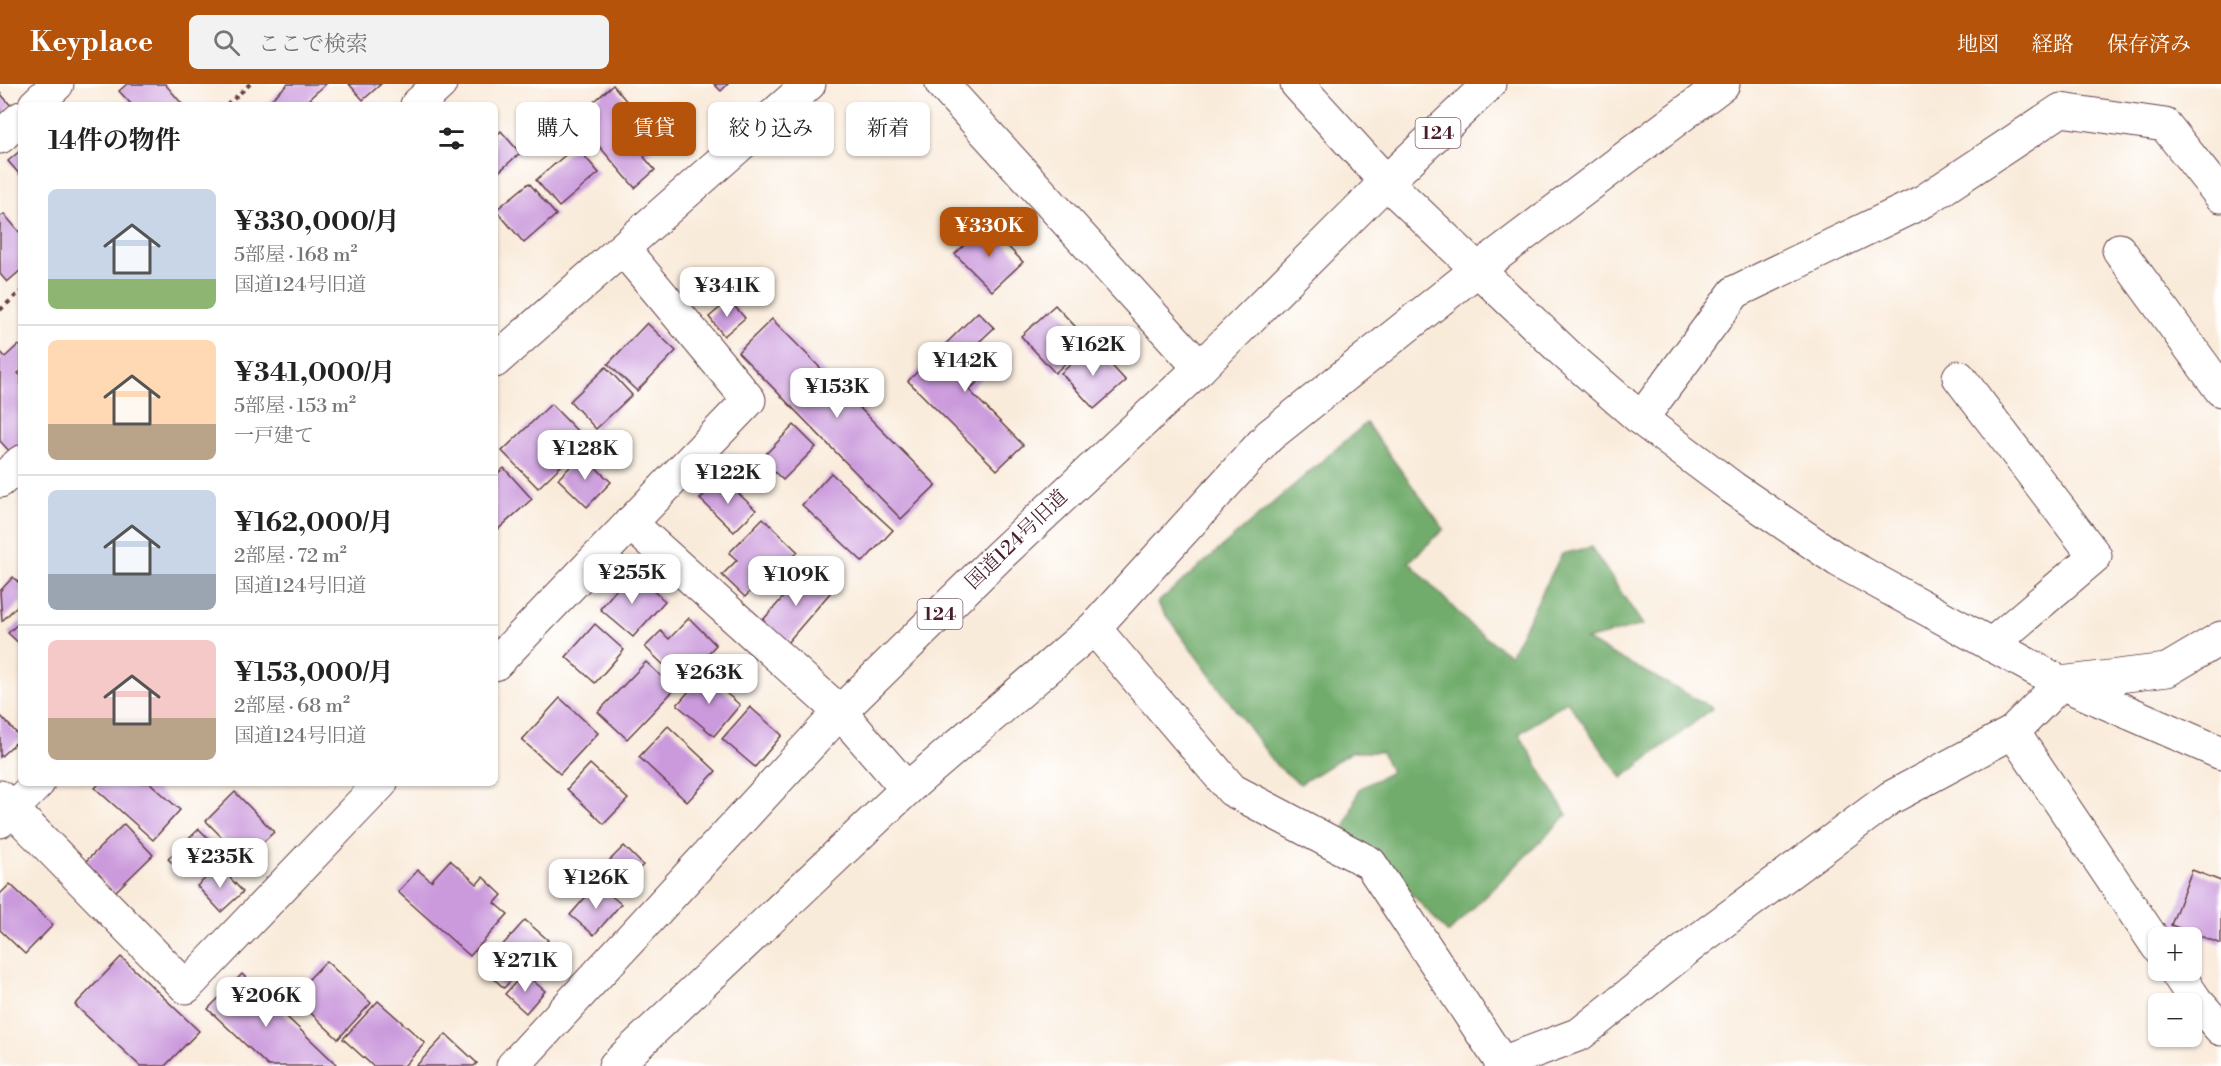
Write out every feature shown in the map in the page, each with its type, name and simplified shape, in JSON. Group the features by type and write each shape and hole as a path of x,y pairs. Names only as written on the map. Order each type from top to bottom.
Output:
{"main road":[{"path":"38,102 57,84"},
{"path":"420,102 440,84"},
{"path":"498,358 624,250 809,84"},
{"path":"942,84 1200,368"},
{"path":"1297,84 1386,182 1566,354 1641,419 1733,488 1838,561 1991,645 2061,683 2221,753"},
{"name":"国道124号旧道","path":"513,1066 840,712 999,556 1200,368 1386,182 1489,84"},
{"path":"615,1066 907,789 1094,628 1269,436 1477,270 1723,84"},
{"path":"1641,419 1735,292 1924,201 2061,110 2165,125 2221,196"},
{"path":"0,137 18,121"},
{"path":"498,661 749,400 624,250"},
{"path":"2119,250 2221,390"},
{"path":"1959,377 2095,556 1991,645"},
{"path":"0,481 18,465"},
{"path":"630,523 840,712 907,789"},
{"path":"1094,628 1232,790 1370,863 1501,1065 1580,1034 1698,940 1890,798 2013,732 2061,683 2167,670 2221,638"},
{"path":"2013,732 2148,932"},
{"path":"34,786 4,809 186,987 378,786"},
{"path":"2182,981 2196,1001 2221,1029"}],"path":[{"path":"230,102 250,84"},
{"path":"0,309 18,294"}],"green space":[{"path":"1366,423 1444,529 1409,562 1473,628 1510,655 1562,554 1591,547 1643,625 1586,640 1713,708 1622,778 1567,701 1519,734 1567,815 1448,933 1380,860 1342,835 1359,789 1391,772 1382,752 1351,752 1300,784 1276,765 1157,603"}],"building":[{"path":"127,84 165,84 180,102 129,102 119,91"},
{"path":"288,84 326,84 310,98 314,102 268,102"},
{"path":"349,84 381,84 363,100"},
{"path":"714,84 728,84 721,91"},
{"path":"613,85 627,102 612,102 612,156 645,156 655,170 635,188 600,147 600,102 593,102"},
{"path":"0,93 11,106 0,116"},
{"path":"501,131 516,148 517,156 498,172 498,134"},
{"path":"18,153 18,173 8,161"},
{"path":"564,156 585,156 599,173 559,207 536,180"},
{"path":"529,183 556,215 524,243 498,212 498,208"},
{"path":"4,214 18,230 18,273 7,282 0,274 0,217"},
{"path":"986,224 1023,262 992,291 955,254"},
{"path":"729,300 745,318 724,336 709,317"},
{"path":"1055,305 1089,341 1055,373 1021,336"},
{"path":"978,312 994,328 979,342 986,348 968,365 982,378 969,390 1023,445 997,470 908,381"},
{"path":"772,319 936,485 901,519 738,352"},
{"path":"647,323 676,351 637,391 608,364"},
{"path":"18,345 18,447 11,453 0,441 0,351 5,357"},
{"path":"1093,345 1126,381 1094,409 1061,373"},
{"path":"606,367 632,395 596,429 570,401"},
{"path":"551,404 587,441 538,488 502,451"},
{"path":"794,425 816,447 783,480 761,459"},
{"path":"582,455 611,482 587,507 558,479"},
{"path":"504,468 532,499 498,529 498,473"},
{"path":"831,473 893,530 863,562 802,505"},
{"path":"721,477 756,510 734,532 700,499"},
{"path":"763,518 798,552 779,570 775,566 745,597 722,575 737,560 729,553"},
{"path":"631,572 665,601 633,637 600,609"},
{"path":"806,572 830,593 787,643 762,621"},
{"path":"13,577 18,582 18,605 2,621 0,591"},
{"path":"689,618 716,645 681,682 645,647 661,631 669,639"},
{"path":"18,624 18,642 8,633"},
{"path":"595,624 624,650 595,683 566,657"},
{"path":"646,662 675,689 627,739 598,712"},
{"path":"704,674 740,705 714,736 677,705"},
{"path":"560,698 598,733 560,774 522,740"},
{"path":"750,707 782,735 755,767 722,739"},
{"path":"0,715 18,735 18,741 0,757"},
{"path":"668,726 716,771 687,802 639,757"},
{"path":"590,764 628,799 604,824 567,789"},
{"path":"97,786 153,786 180,810 153,840 95,788"},
{"path":"235,792 274,832 244,860 206,821"},
{"path":"124,824 153,855 115,892 85,862"},
{"path":"199,829 214,844 184,874 168,859"},
{"path":"624,846 643,865 624,884 605,865"},
{"path":"450,860 477,884 483,877 502,895 495,903 508,914 470,956 398,892 418,870 431,881"},
{"path":"219,866 243,892 221,912 197,886"},
{"path":"2192,870 2221,881 2221,944 2202,937 2202,927 2171,925"},
{"path":"10,884 53,925 25,954 0,930 0,894"},
{"path":"597,884 621,904 594,935 570,915"},
{"path":"525,920 548,940 504,988 482,968"},
{"path":"121,957 199,1031 165,1066 140,1066 75,1005"},
{"path":"326,961 371,1003 338,1039 293,996"},
{"path":"524,973 545,991 526,1013 505,994"},
{"path":"242,974 336,1064 334,1066 268,1066 208,1009"},
{"path":"378,1001 425,1043 404,1066 373,1066 343,1039"},
{"path":"446,1034 477,1063 474,1066 416,1066"}]}
